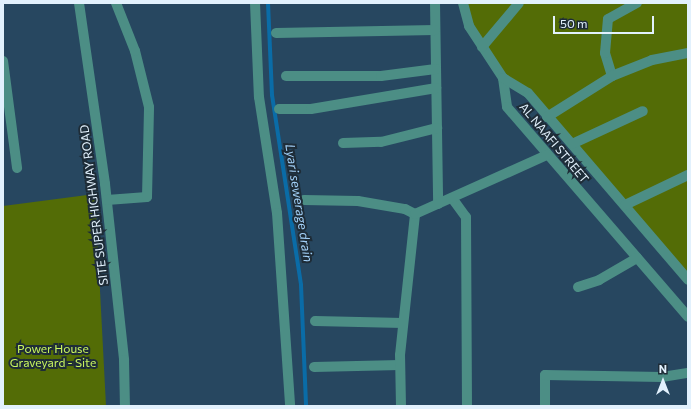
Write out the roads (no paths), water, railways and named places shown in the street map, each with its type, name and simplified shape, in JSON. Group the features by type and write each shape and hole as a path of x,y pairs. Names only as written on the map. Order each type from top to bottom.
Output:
{"street":[{"name":"SITE SUPER HIGHWAY ROAD","path":"79,3 107,200 124,360 124,406"},
{"path":"107,200 147,197 149,107 135,51 116,3"},
{"path":"255,3 259,97 278,213 290,406"},
{"path":"435,3 438,204"},
{"path":"463,3 469,26 503,78"},
{"path":"482,47 519,3"},
{"path":"612,76 605,54 608,19 637,3"},
{"path":"276,33 435,30"},
{"path":"547,117 612,76 652,60 688,53"},
{"path":"3,61 17,168"},
{"path":"286,76 381,76 436,69"},
{"name":"AL NAAFI STREET","path":"503,78 528,93 688,280"},
{"name":"AL NAAFI STREET","path":"503,78 507,107 688,317"},
{"path":"280,109 311,109 436,88"},
{"path":"572,144 643,111"},
{"path":"343,144 382,142 437,128"},
{"path":"415,214 547,155"},
{"path":"625,205 688,175"},
{"path":"452,198 466,217 467,406"},
{"path":"304,200 358,200 405,209 415,214"},
{"path":"401,406 400,365 403,323 415,214"},
{"path":"578,287 600,280 637,258"},
{"path":"316,321 403,323"},
{"path":"314,367 400,365"},
{"path":"546,406 545,375 662,377 688,373"}],"waterway":[{"name":"Lyari sewerage drain","path":"268,3 272,95 301,285 306,406"}],"park label":[{"name":"Power House Graveyard - Site","path":"53,356"}]}
